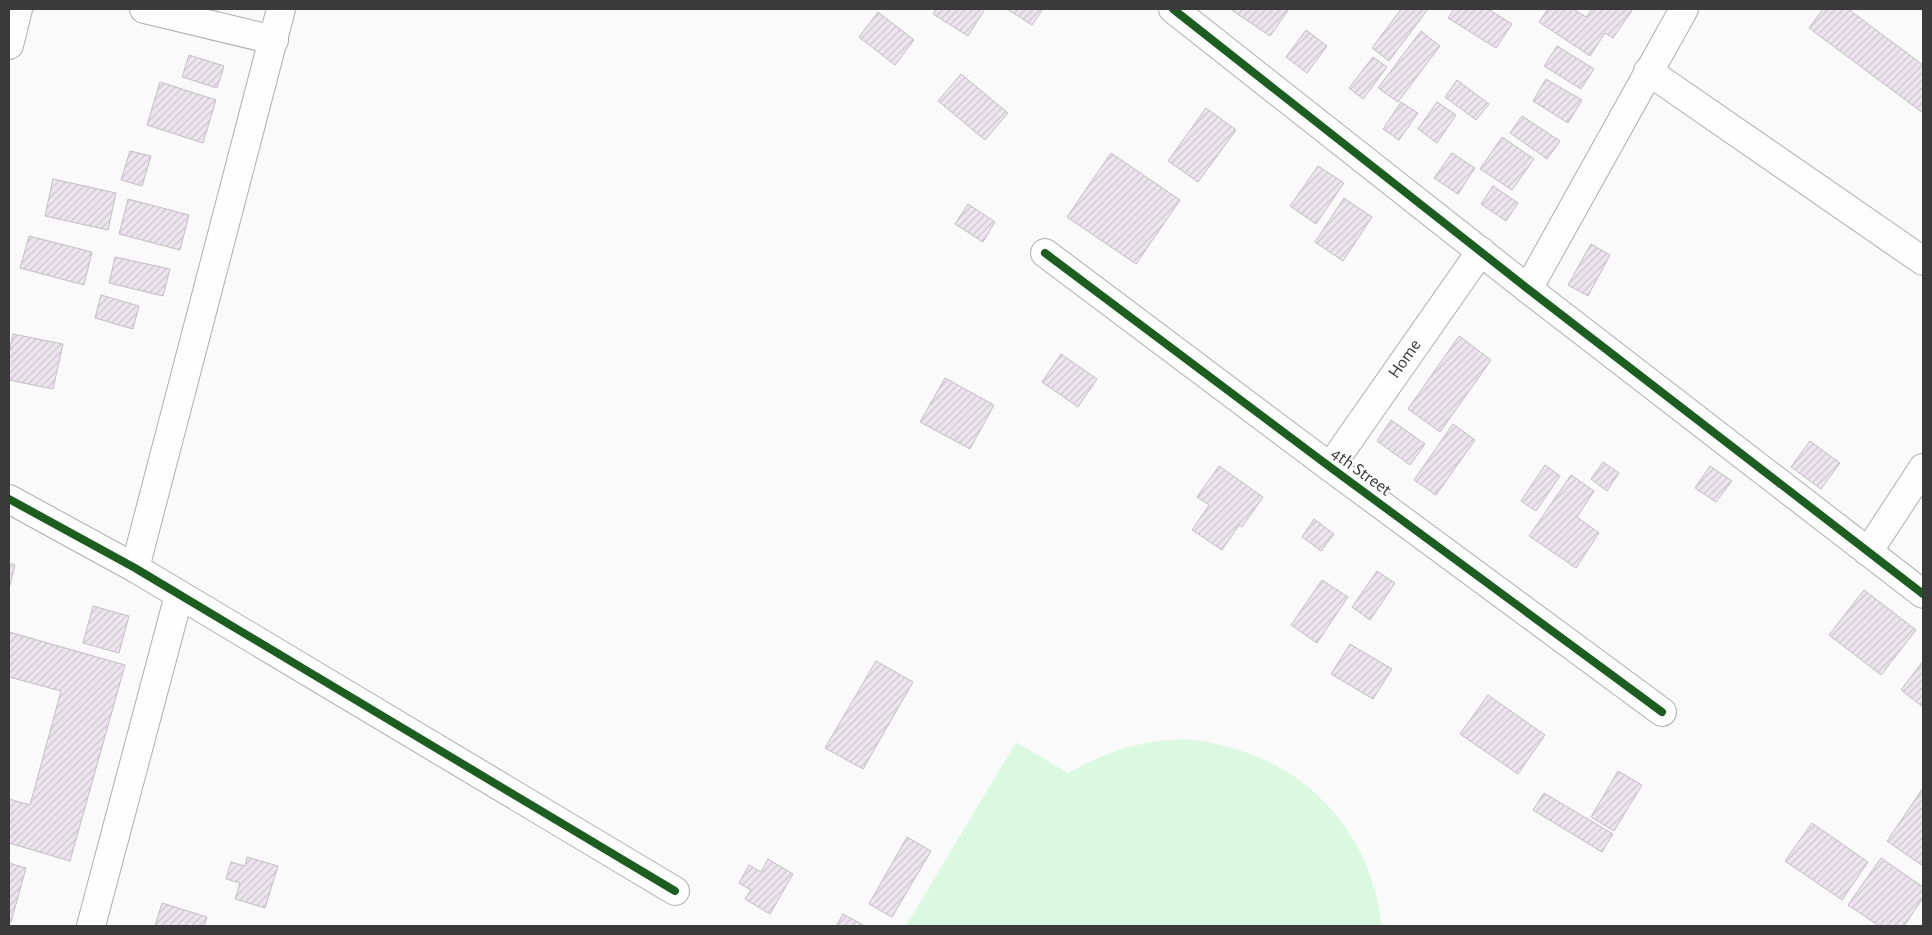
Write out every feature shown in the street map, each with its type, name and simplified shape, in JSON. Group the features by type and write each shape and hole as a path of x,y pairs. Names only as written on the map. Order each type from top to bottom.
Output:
{"street":[{"path":"9,45 18,9"},
{"path":"144,9 274,40"},
{"path":"135,568 281,9"},
{"path":"1173,9 1528,289 1923,594"},
{"path":"1528,289 1684,9"},
{"path":"1648,71 1923,262"},
{"name":"Home","path":"1330,467 1481,251"},
{"name":"4th Street","path":"1045,253 1330,467 1662,712"},
{"path":"1868,552 1923,468"},
{"path":"9,499 135,568 675,891"},
{"path":"91,926 179,595"}],"green space":[{"path":"1184,739 1214,743 1242,751 1269,762 1294,777 1317,795 1337,816 1354,840 1372,881 1381,926 906,926 1016,742 1068,773 1124,748 1153,742"}],"building":[{"path":"936,9 985,9 968,36 933,14"},
{"path":"1007,9 1043,9 1032,25"},
{"path":"1230,9 1289,9 1270,36"},
{"path":"1401,9 1428,9 1389,61 1372,48"},
{"path":"1454,9 1488,9 1512,24 1496,48 1448,18"},
{"path":"1548,9 1573,9 1586,17 1592,9 1633,9 1613,38 1605,33 1590,56 1539,22"},
{"path":"1823,9 1848,9 1923,65 1923,113 1809,28"},
{"path":"878,12 914,40 895,65 859,37"},
{"path":"1306,30 1327,46 1307,73 1286,57"},
{"path":"1421,31 1440,46 1398,102 1378,88"},
{"path":"1557,46 1594,69 1581,89 1544,66"},
{"path":"189,55 224,66 217,88 182,77"},
{"path":"1373,57 1387,67 1363,99 1349,88"},
{"path":"961,74 1008,113 985,140 938,101"},
{"path":"1546,79 1582,100 1568,123 1533,101"},
{"path":"1457,80 1489,104 1476,120 1445,97"},
{"path":"160,82 216,100 203,143 147,125"},
{"path":"1401,102 1418,113 1399,140 1383,129"},
{"path":"1437,102 1456,115 1437,143 1418,129"},
{"path":"1206,108 1236,130 1198,182 1168,161"},
{"path":"1522,116 1560,141 1547,159 1510,133"},
{"path":"1502,137 1534,159 1512,190 1480,169"},
{"path":"130,151 151,156 142,186 121,180"},
{"path":"1111,153 1180,200 1136,264 1067,217"},
{"path":"1452,153 1475,168 1458,194 1434,178"},
{"path":"1318,166 1344,183 1316,224 1290,206"},
{"path":"53,179 116,193 108,230 45,216"},
{"path":"1493,186 1518,203 1506,221 1481,204"},
{"path":"1344,198 1372,217 1343,261 1315,242"},
{"path":"128,199 189,215 180,250 119,234"},
{"path":"968,204 995,222 983,242 955,224"},
{"path":"29,236 92,252 84,285 20,268"},
{"path":"1591,244 1610,255 1588,296 1568,285"},
{"path":"115,257 170,269 163,296 109,283"},
{"path":"101,295 139,306 133,329 95,318"},
{"path":"13,334 63,344 53,389 9,380 9,353"},
{"path":"1459,336 1491,360 1440,432 1408,409"},
{"path":"1061,354 1097,379 1078,407 1042,382"},
{"path":"945,378 994,405 970,449 920,422"},
{"path":"1391,420 1425,444 1410,465 1377,441"},
{"path":"1453,424 1475,440 1436,495 1414,480"},
{"path":"1810,441 1840,463 1821,489 1791,467"},
{"path":"1603,462 1619,473 1607,491 1591,479"},
{"path":"1545,465 1560,476 1536,511 1521,501"},
{"path":"1219,466 1263,497 1242,527 1239,525 1222,550 1192,530 1209,505 1197,497"},
{"path":"1710,466 1732,481 1716,502 1695,488"},
{"path":"1571,475 1594,491 1577,517 1599,533 1576,568 1529,536"},
{"path":"1314,519 1334,534 1321,551 1302,537"},
{"path":"9,563 15,565 9,589"},
{"path":"1377,571 1395,583 1370,620 1352,607"},
{"path":"1322,580 1348,597 1317,643 1291,625"},
{"path":"1864,590 1916,630 1881,675 1829,635"},
{"path":"93,606 129,616 119,653 83,643"},
{"path":"9,632 125,665 70,861 9,843 9,799 30,805 61,691 9,677"},
{"path":"1350,644 1392,669 1373,699 1331,674"},
{"path":"876,661 913,682 863,769 825,748"},
{"path":"1923,661 1923,707 1901,690"},
{"path":"1488,695 1545,735 1518,774 1460,734"},
{"path":"1618,771 1642,785 1614,831 1591,817"},
{"path":"1923,788 1923,866 1887,841"},
{"path":"1544,793 1613,834 1602,852 1533,810"},
{"path":"1812,823 1868,862 1842,900 1785,861"},
{"path":"907,837 931,851 892,917 869,904"},
{"path":"247,857 278,866 265,908 235,899 240,883 226,879 231,862 245,866"},
{"path":"1881,858 1923,887 1923,898 1904,926 1879,926 1848,905"},
{"path":"768,859 793,874 770,914 745,899 751,890 739,883 749,865 761,872"},
{"path":"9,863 26,868 11,922 9,921"},
{"path":"162,903 207,917 204,926 155,926"},
{"path":"843,914 865,926 836,926"}],"cycle path":[{"path":"1173,9 1528,289 1923,594"},
{"path":"1045,253 1330,467 1662,712"},
{"path":"9,499 135,568 675,891"}]}
